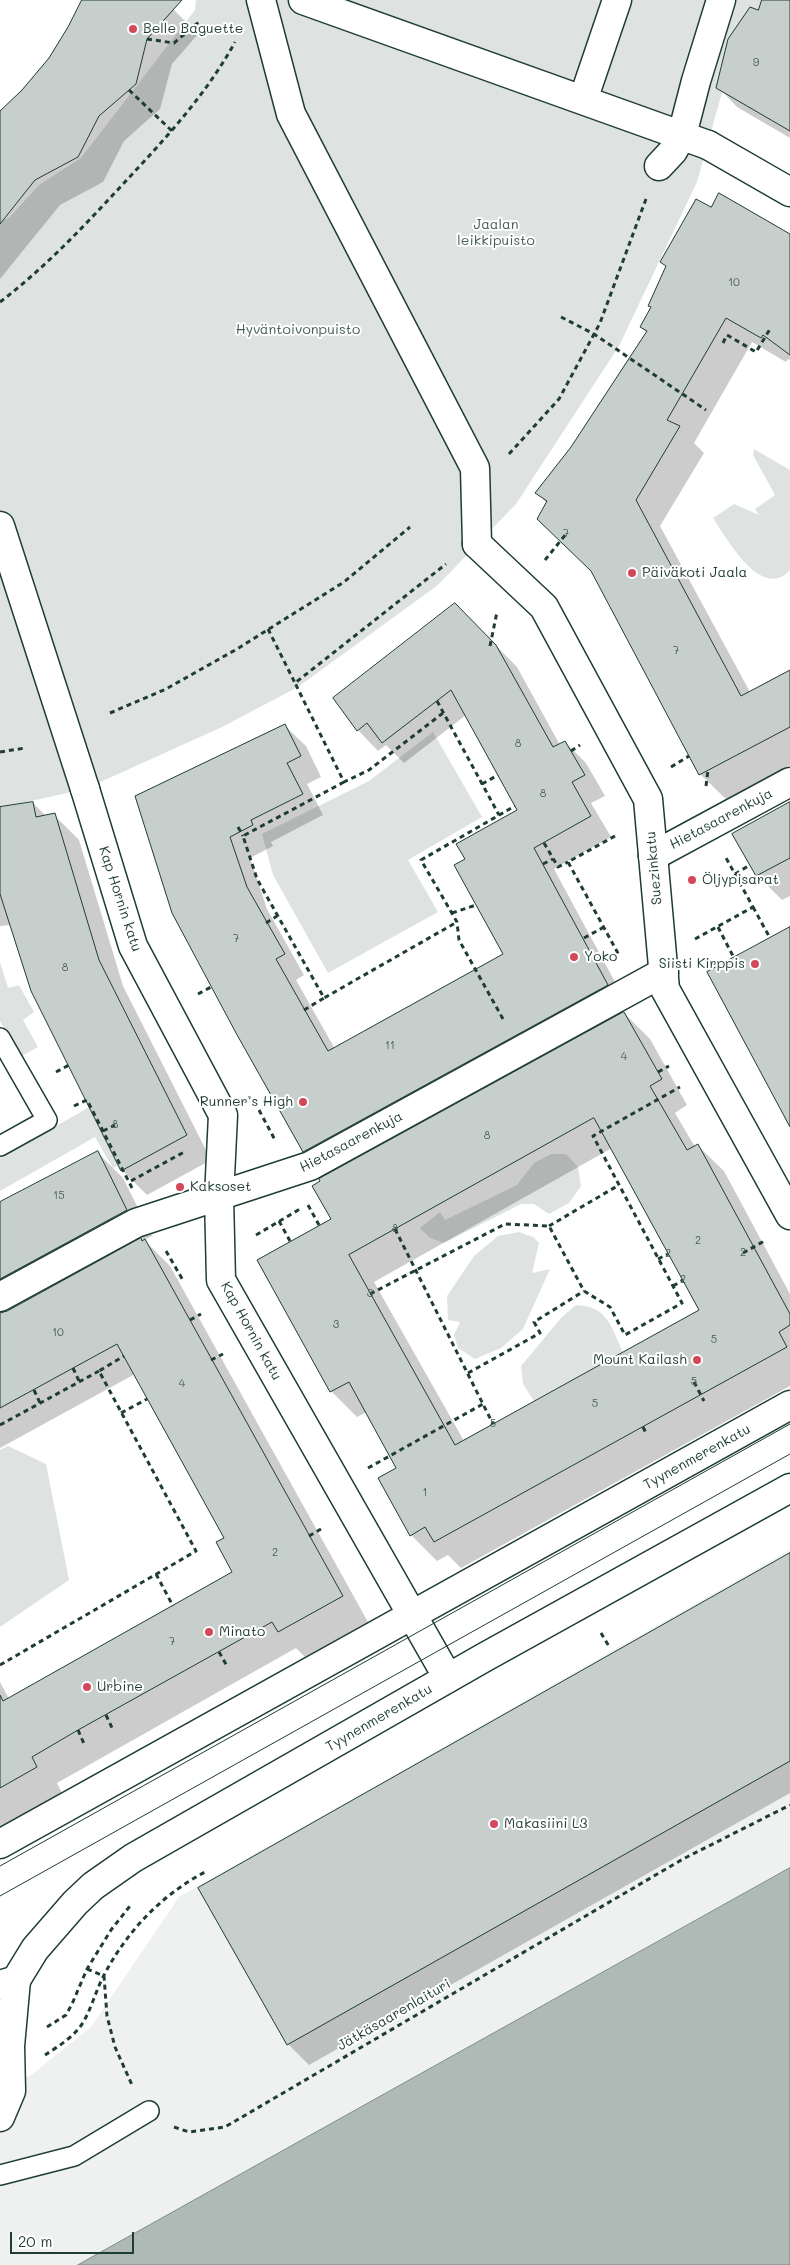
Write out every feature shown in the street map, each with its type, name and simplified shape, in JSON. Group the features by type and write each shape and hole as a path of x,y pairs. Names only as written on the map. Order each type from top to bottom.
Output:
{"street":[{"name":"Suezinkatu","path":"261,0 291,114 475,468 477,544 544,607 648,799 665,989 790,1215"},
{"path":"303,0 708,145 790,192"},
{"path":"583,100 617,0"},
{"path":"659,166 673,151 682,135 721,0"},
{"name":"Kap Hornin katu","path":"0,526 85,789 133,946 224,1115 219,1197 221,1280 448,1678"},
{"name":"Hietasaarenkuja","path":"653,856 790,782"},
{"name":"Hietasaarenkuja","path":"0,1297 136,1223 310,1166 664,972"},
{"name":"Tyynenmerenkatu","path":"0,1844 790,1405"},
{"name":"Tyynenmerenkatu","path":"8,1983 76,1903 101,1880 133,1858 448,1678 790,1488"},
{"path":"0,2117 11,2091 8,1983"}],"lane":[{"path":"0,1038 47,1120 0,1146"},
{"path":"0,2175 74,2156 149,2111"}],"path":[{"path":"147,39 174,43 200,21"},
{"path":"0,302 35,275 104,205 172,131 221,68 238,39"},
{"path":"129,90 172,131"},
{"path":"507,455 559,400 600,323 659,166"},
{"path":"561,317 594,334 706,410"},
{"path":"723,343 727,335 756,352 770,329"},
{"path":"110,713 166,689 344,582 410,527"},
{"path":"543,562 566,534"},
{"path":"295,683 446,564"},
{"path":"490,646 497,609"},
{"path":"268,629 344,782"},
{"path":"437,701 499,815"},
{"path":"243,836 369,770 443,713"},
{"path":"571,751 580,745"},
{"path":"0,752 25,748"},
{"path":"664,771 689,756"},
{"path":"706,786 708,770"},
{"path":"482,784 498,775"},
{"path":"515,806 421,860 457,922 459,940 521,1050"},
{"path":"709,825 770,938"},
{"path":"238,827 243,836 257,880 324,998"},
{"path":"544,842 558,867 618,834"},
{"path":"543,864 553,859"},
{"path":"568,862 637,987"},
{"path":"735,874 750,865"},
{"path":"452,913 476,905"},
{"path":"688,943 753,907"},
{"path":"266,923 277,916"},
{"path":"304,1010 457,922"},
{"path":"718,926 734,958"},
{"path":"584,938 604,927"},
{"path":"549,1226 584,1291 610,1307 625,1334 682,1303 593,1136 681,1086"},
{"path":"47,1120 86,1100 129,1182"},
{"path":"251,1115 259,1110 319,1225"},
{"path":"103,1131 115,1125"},
{"path":"370,1294 505,1224 549,1226 619,1185"},
{"path":"250,1239 308,1205"},
{"path":"279,1221 290,1241"},
{"path":"396,1229 493,1424"},
{"path":"743,1253 773,1237"},
{"path":"658,1259 668,1254"},
{"path":"673,1286 683,1280"},
{"path":"468,1374 540,1333 534,1322 584,1291"},
{"path":"190,1320 201,1314"},
{"path":"212,1360 224,1353"},
{"path":"0,1425 124,1356"},
{"path":"73,1368 79,1381"},
{"path":"0,1665 196,1551 99,1371"},
{"path":"694,1382 704,1401"},
{"path":"34,1390 40,1403"},
{"path":"122,1413 147,1399"},
{"path":"368,1468 483,1404"},
{"path":"643,1427 646,1433"},
{"path":"310,1536 321,1529"},
{"path":"156,1574 173,1606"},
{"path":"599,1628 610,1648"},
{"path":"219,1652 227,1666"},
{"path":"106,1715 114,1730"},
{"path":"78,1730 85,1746"},
{"name":"Jätkäsaarenlaituri","path":"104,1976 107,2016 115,2046 135,2092 149,2111 164,2124 189,2132 225,2126 683,1859 790,1805"},
{"path":"42,2057 65,2042 84,2021 104,1976 128,1938 155,1907 183,1883 206,1871"},
{"path":"44,2029 66,2015 87,1968 111,1930 136,1900"},
{"path":"87,1968 104,1976"}],"shaded area":[{"path":"790,1550 790,1868 78,2265 0,2265 0,2088 31,2075 91,2027 179,1897"},
{"path":"790,1868 790,2265 78,2265"}],"green space":[{"name":"Hyväntoivonpuisto","path":"196,0 762,0 721,96 697,182 619,346 516,504 438,585 298,687 222,727 85,789 0,808 0,221 9,218 39,185 81,158 195,10"},
{"path":"754,449 790,470 790,570 779,578 768,578 756,573 745,563 726,539 713,518 734,504 759,515 755,509 775,495 753,455"},
{"path":"433,732 482,817 408,860 438,912 328,973 273,875 262,834 369,781"},
{"path":"0,962 8,988 19,985 34,1012 23,1020 38,1047 20,1057 0,1021"},
{"path":"93,1105 125,1161 113,1168 95,1137 0,1191 0,1158"},
{"path":"551,1154 566,1154 578,1167 581,1186 569,1203 549,1214 534,1204 521,1204 444,1243 430,1238 420,1228 440,1212 445,1220 517,1185 534,1163"},
{"path":"519,1232 533,1237 539,1243 532,1273 550,1269 523,1329 501,1348 475,1359 458,1348 454,1335 460,1322 448,1320 447,1296 474,1256 498,1236"},
{"path":"576,1305 587,1306 602,1314 611,1326 623,1352 534,1401 523,1384 521,1366 562,1317"},
{"path":"8,1446 46,1464 69,1580 0,1627 0,1450"}],"building":[{"path":"82,0 182,0 147,39 136,84 99,116 78,157 35,180 0,224 0,111 22,90 49,58"},
{"path":"762,0 790,0 790,131 716,88 728,39 750,7 758,10"},
{"path":"719,193 790,234 790,355 763,335 761,338 726,318 667,420 680,426 636,500 741,696 790,670 790,727 699,775 591,571 537,519 547,501 535,493 571,447 647,331 640,327 651,307 648,306 666,266 660,262 696,199 711,207"},
{"path":"455,603 496,645 553,747 565,741 585,775 572,782 591,816 534,848 608,985 303,1152 236,1033 172,913 135,796 285,724 301,756 287,763 303,794 251,820 253,825 230,837 247,887 285,954 276,959 328,1051 503,954 454,865 465,859 456,844 517,810 451,690 382,743 367,723 357,731 333,698"},
{"path":"33,802 36,817 55,813 99,960 187,1135 121,1171 31,991 0,894 0,807"},
{"path":"790,802 790,858 756,876 732,834"},
{"path":"790,927 790,1127 707,972"},
{"path":"624,1012 662,1079 650,1086 687,1150 698,1144 790,1314 790,1325 779,1332 787,1347 434,1542 425,1527 410,1536 378,1478 396,1468 349,1382 330,1392 257,1260 331,1219 312,1186 320,1181 319,1179","holes":["594,1118 699,1310 455,1445 349,1255"]},
{"path":"98,1151 127,1210 0,1279 0,1202"},
{"path":"141,1238 142,1241 145,1239 343,1596 278,1632 272,1622 78,1730 32,1757 37,1767 0,1788 0,1695 3,1701 232,1572 216,1542 224,1538 117,1344 0,1408 0,1313 7,1311"},
{"name":"Makasiini L3","path":"790,1553 790,1761 287,2045 198,1888"}],"tram line":[{"path":"0,1866 790,1424"},
{"path":"0,1896 790,1454"}],"place":[{"name":"Belle Baguette","path":"133,29"},
{"name":"Päiväkoti Jaala","path":"632,573"},
{"name":"Öljypisarat","path":"692,880"},
{"name":"Yoko","path":"574,957"},
{"name":"Siisti Kirppis","path":"755,964"},
{"name":"Runner’s High","path":"303,1102"},
{"name":"Kaksoset","path":"180,1187"},
{"name":"Mount Kailash","path":"697,1360"},
{"name":"Minato","path":"209,1632"},
{"name":"Urbine","path":"87,1687"},
{"name":"Makasiini L3","path":"494,1824"}],"park label":[{"name":"Jaalan leikkipuisto","path":"496,234"}]}
